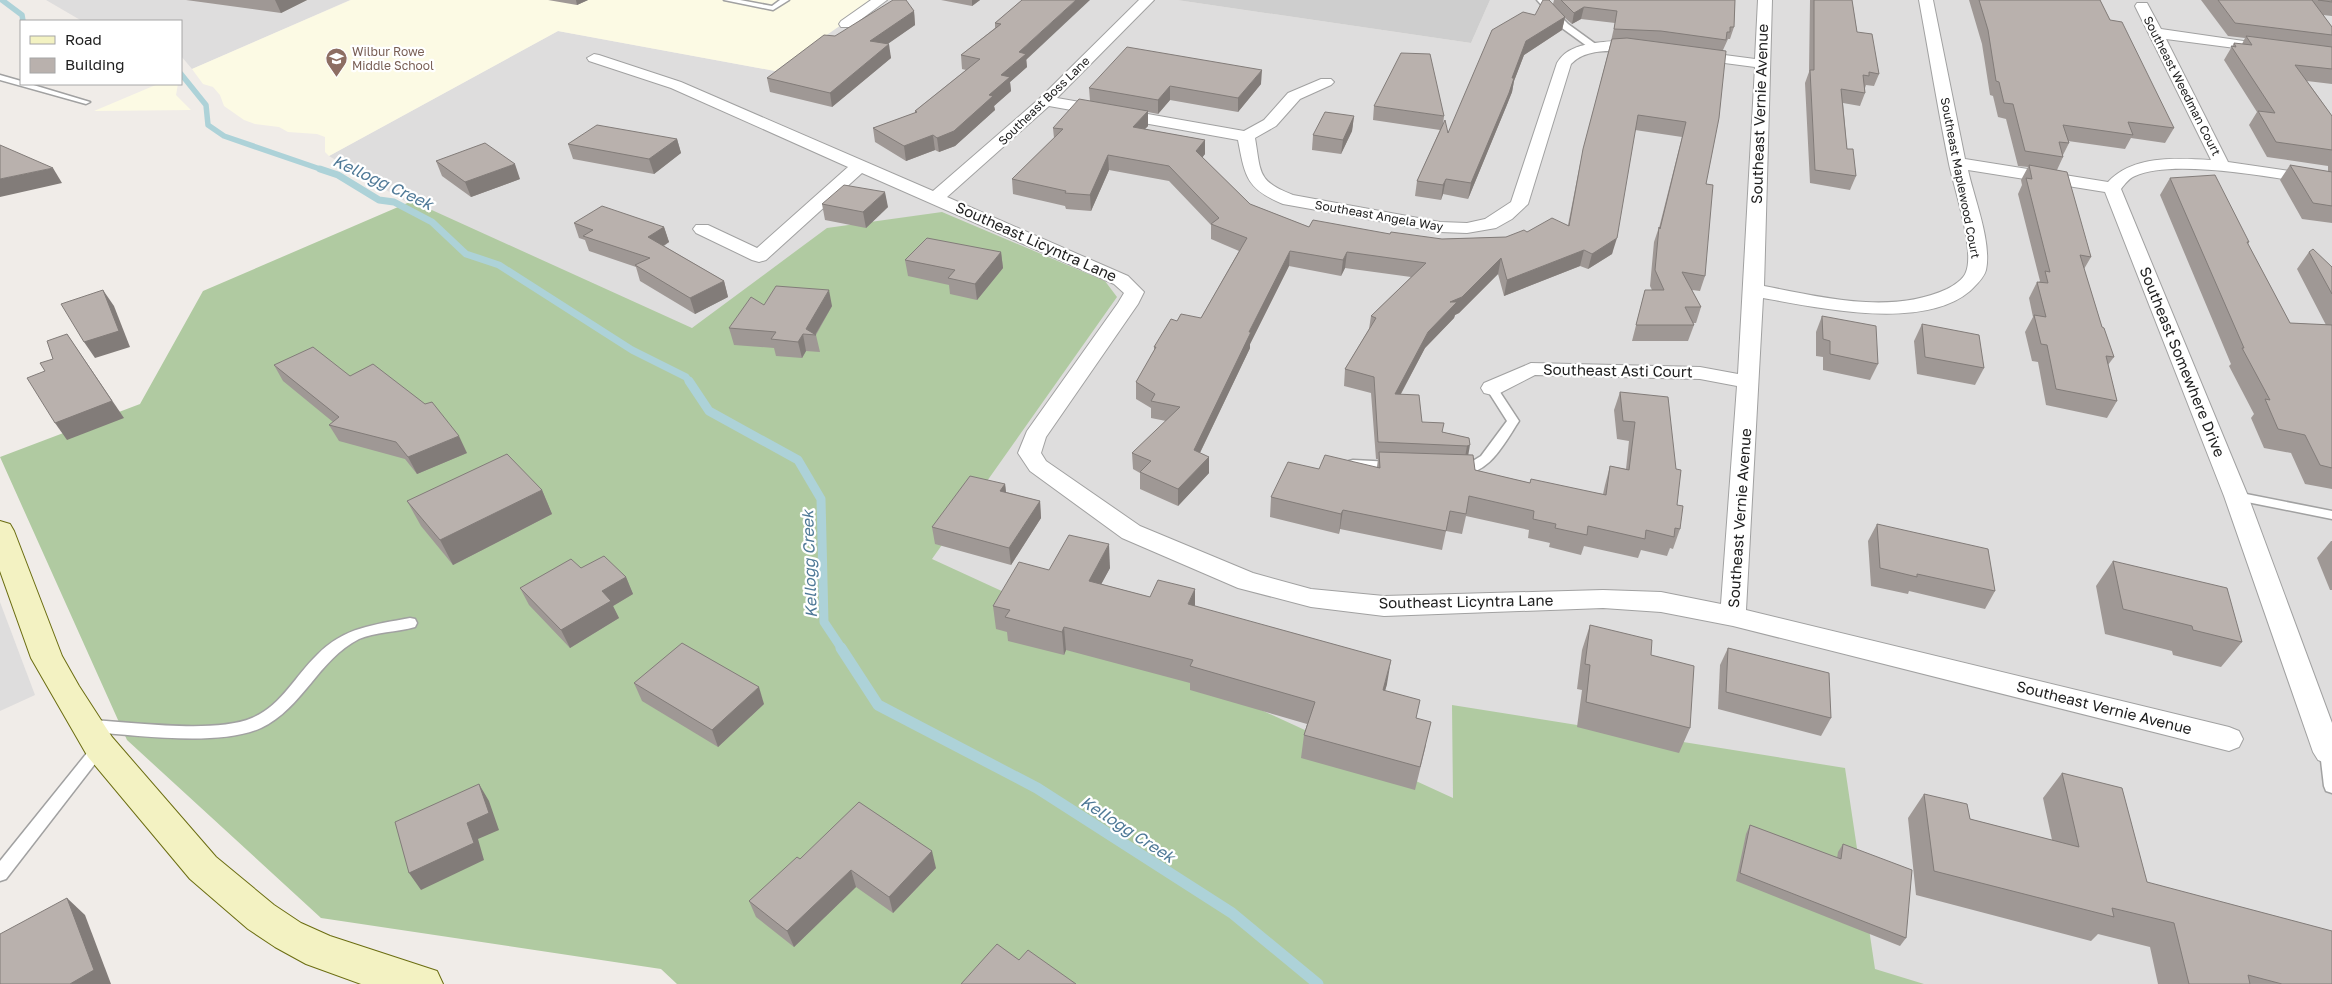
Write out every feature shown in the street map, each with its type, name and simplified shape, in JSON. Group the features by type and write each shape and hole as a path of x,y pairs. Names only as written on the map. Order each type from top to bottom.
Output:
{"street":[{"path":"846,24 880,0"},
{"name":"Southeast Boss Lane","path":"936,198 977,165 1046,101 1147,0"},
{"name":"Southeast Vernie Avenue","path":"1764,0 1754,290 1733,616 2229,740"},
{"name":"Southeast Maplewood Court","path":"1754,290 1840,304 1878,308 1914,306 1946,299 1964,287 1976,272 1978,256 1957,163 1926,0"},
{"name":"Southeast Weedman Court","path":"2142,6 2222,166"},
{"path":"2156,33 2283,50"},
{"name":"Southeast Angela Way","path":"1246,136 1253,176 1258,186 1271,194 1289,200 1440,227 1467,228 1490,224 1506,216 1519,204 1564,63 1569,56 1594,47 1624,46 1658,50"},
{"path":"1677,53 1763,64"},
{"name":"Southeast Licyntra Lane","path":"594,58 676,85 1121,280 1134,292 1128,304 1035,436 1029,453 1038,466 1132,532 1198,562 1247,581 1311,598 1384,606 1603,599 1661,602 1733,616"},
{"path":"1046,101 1246,136 1270,123 1294,96 1326,82"},
{"path":"1957,163 2112,188 2129,172 2154,166 2222,166 2332,182"},
{"path":"702,229 759,256 859,166"},
{"name":"Southeast Somewhere Drive","path":"2112,188 2236,496 2328,752"},
{"name":"Southeast Asti Court","path":"1492,388 1531,369 1700,373 1748,382"},
{"path":"0,531 47,658 94,736 203,868 261,917 288,935 320,951 423,984"}],"lane":[{"path":"728,0 773,8 785,0"},
{"path":"1541,0 1565,26 1594,47"},
{"path":"0,76 20,83"},
{"path":"26,85 86,102"},
{"path":"1448,468 1466,469 1489,458 1513,421 1492,388"},
{"path":"1353,464 1410,467"},
{"path":"2236,496 2332,514"},
{"path":"0,874 94,736 211,733 256,723 287,702 322,658 356,634 410,623"},
{"path":"2328,752 2332,786"}],"shaded area":[{"path":"46,0 350,0 192,69 182,57 182,20 80,20"},
{"name":"Wilbur Rowe Middle School","path":"351,0 877,0 775,71 558,31 329,156 325,152 325,137 317,134 288,132 279,127 255,124 244,120 224,106 220,95 213,87 203,84 192,69"},
{"path":"875,0 1177,0 1471,43 1490,0 2332,0 2332,984 1365,984 906,685 846,463 329,156 558,31 775,71"},
{"path":"1177,0 1490,0 1471,43"},
{"path":"156,85 178,85 176,95 191,110 94,111"},
{"path":"0,602 35,695 0,711"}],"green space":[{"path":"412,201 692,328 827,228 942,212 1105,281 1117,297 932,559 1453,798 1452,705 1845,768 1875,969 1924,984 677,984 661,969 321,918 127,740 0,457 140,404 203,291"}],"building":[{"path":"893,0 906,0 914,11 870,41 889,44 830,93 767,78 824,35 835,36"},
{"path":"1022,0 1076,0 1019,52 1026,54 1001,75 1010,77 989,95 993,96 954,131 937,138 933,135 904,146 873,128 917,112 915,111 980,59 961,55 1001,24 995,23"},
{"path":"1543,0 1549,0 1565,17 1526,41 1512,78 1514,78 1509,93 1471,183 1446,179 1443,185 1417,181 1445,120 1448,133 1492,30 1523,12 1535,15"},
{"path":"1561,0 1735,0 1734,27 1730,27 1726,40 1661,31 1614,29 1617,11 1584,7 1574,13"},
{"path":"1814,0 1852,0 1857,32 1872,34 1879,74 1869,72 1869,76 1863,75 1865,93 1841,89 1847,149 1853,149 1856,176 1815,170 1810,70 1814,70"},
{"path":"1979,0 2100,0 2110,20 2122,22 2174,128 2128,122 2133,135 2063,125 2069,143 2059,142 2063,157 2025,151 2013,104 2004,103 1999,82 1996,81 1988,30"},
{"path":"2218,0 2312,0 2332,27 2332,35 2235,23"},
{"path":"2246,36 2332,47 2332,69 2295,65 2332,116 2332,150 2276,142 2258,111 2275,113 2231,46 2236,47 2234,43 2252,45"},
{"path":"1627,38 1726,51 1719,118 1706,184 1713,185 1705,276 1682,272 1701,307 1685,307 1694,325 1636,325 1645,290 1664,290 1655,270 1659,227 1660,229 1686,122 1638,115 1617,238 1592,254 1584,250 1507,280 1501,258 1462,297 1450,302 1457,302 1428,332 1395,394 1419,395 1422,422 1444,423 1442,432 1469,438 1470,445 1378,442 1374,377 1345,369 1376,318 1371,316 1426,263 1347,252 1343,260 1290,251 1249,332 1251,332 1194,450 1209,457 1178,489 1140,472 1151,461 1132,453 1180,407 1151,401 1155,394 1136,382 1171,319 1177,321 1181,314 1201,318 1247,238 1211,224 1219,218 1169,166 1108,155 1090,195 1065,193 1066,191 1012,179 1063,129 1053,128 1079,99 1148,111 1133,127 1205,140 1196,151 1250,204 1309,227 1313,220 1390,234 1391,232 1442,239 1506,237 1524,230 1527,232 1552,218 1569,226 1583,149 1612,39"},
{"path":"1127,47 1262,70 1238,98 1170,86 1158,100 1089,88"},
{"path":"1401,53 1430,54 1444,116 1374,106"},
{"path":"1325,112 1354,116 1343,140 1313,135"},
{"path":"597,125 677,139 649,159 568,144"},
{"path":"485,143 515,164 465,182 436,161"},
{"path":"0,145 53,168 0,179"},
{"path":"2029,165 2067,172 2091,257 2080,255 2102,327 2114,357 2106,356 2117,401 2056,389 2047,345 2041,344 2034,315 2046,317 2037,282 2048,283 2045,271 2050,272 2026,178 2032,179"},
{"path":"2290,165 2332,172 2332,206 2313,203"},
{"path":"2215,175 2249,242 2247,242 2290,323 2332,325 2332,468 2320,465 2305,435 2278,429 2265,399 2270,400 2242,348 2244,348 2170,178"},
{"path":"844,185 885,192 863,212 822,204"},
{"path":"602,206 664,227 648,237 724,281 690,298 635,265 650,258 583,236 593,230 574,223"},
{"path":"927,238 1001,252 975,284 948,278 955,270 905,260"},
{"path":"2313,249 2332,267 2332,294 2309,252"},
{"path":"776,286 829,290 806,329 816,335 803,334 798,342 771,339 776,332 729,328 751,297 764,305"},
{"path":"103,290 119,331 84,342 61,304"},
{"path":"1822,316 1876,326 1878,364 1830,354 1830,341 1823,339"},
{"path":"1922,324 1979,335 1984,368 1925,357"},
{"path":"67,334 112,401 55,423 27,378 45,371 40,363 53,359 47,341"},
{"path":"313,347 350,376 373,364 425,404 432,402 459,436 408,457 396,442 329,425 339,417 274,365"},
{"path":"1620,392 1668,397 1676,469 1681,470 1677,505 1683,506 1680,529 1675,528 1674,537 1646,530 1645,539 1588,526 1587,535 1555,528 1556,524 1533,519 1534,511 1469,496 1466,514 1450,511 1446,531 1343,510 1341,514 1271,497 1288,462 1319,469 1325,455 1380,468 1379,452 1473,455 1475,470 1530,483 1531,479 1606,495 1610,466 1629,470 1635,422 1623,421"},
{"path":"507,454 542,490 440,540 407,501"},
{"path":"970,476 1005,484 1000,491 1040,501 1009,548 932,527"},
{"path":"1877,524 1988,549 1995,591 1917,574 1917,577 1880,568"},
{"path":"1069,535 1109,544 1089,581 1150,597 1158,580 1195,589 1188,604 1391,660 1383,690 1420,700 1416,718 1431,722 1420,767 1304,735 1315,702 1190,666 1193,660 1064,627 1062,632 1005,617 1010,610 993,606 1019,562 1049,570"},
{"path":"604,556 626,577 602,591 611,601 561,630 520,588 571,559 581,568"},
{"path":"2113,561 2227,588 2242,642 2193,630 2192,626 2123,609"},
{"path":"1590,625 1652,640 1651,655 1694,666 1690,728 1586,702 1590,665 1585,664"},
{"path":"682,643 759,687 712,730 634,683"},
{"path":"1728,648 1829,673 1831,718 1726,692"},
{"path":"2062,773 2122,788 2147,882 2332,931 2332,984 2282,984 2248,975 2250,984 2189,984 2174,923 2112,908 2114,917 1934,871 1924,794 1967,804 1970,819 2079,847"},
{"path":"479,784 489,813 467,823 474,843 409,873 395,822"},
{"path":"859,802 932,851 889,897 851,870 787,931 749,901 797,857 800,859"},
{"path":"1750,825 1841,859 1843,844 1912,870 1906,938 1740,873"},
{"path":"67,898 94,970 70,984 0,984 0,934"},
{"path":"997,944 1019,960 1028,950 1076,984 961,984"}],"waterway":[{"name":"Kellogg Creek","path":"2,0 22,15 23,20"},
{"name":"Kellogg Creek","path":"182,75 206,105 208,125 224,136 323,170"},
{"name":"Kellogg Creek","path":"323,170 338,175 379,200 394,202 432,222 466,254 499,265 632,350 686,377 690,383"},
{"name":"Kellogg Creek","path":"689,381 709,411 798,460 821,499 824,622 842,649"},
{"name":"Kellogg Creek","path":"841,648 878,705 1037,788 1232,913 1318,984"}],"place":[{"name":"Wilbur Rowe Middle School","path":"336,78"}]}
